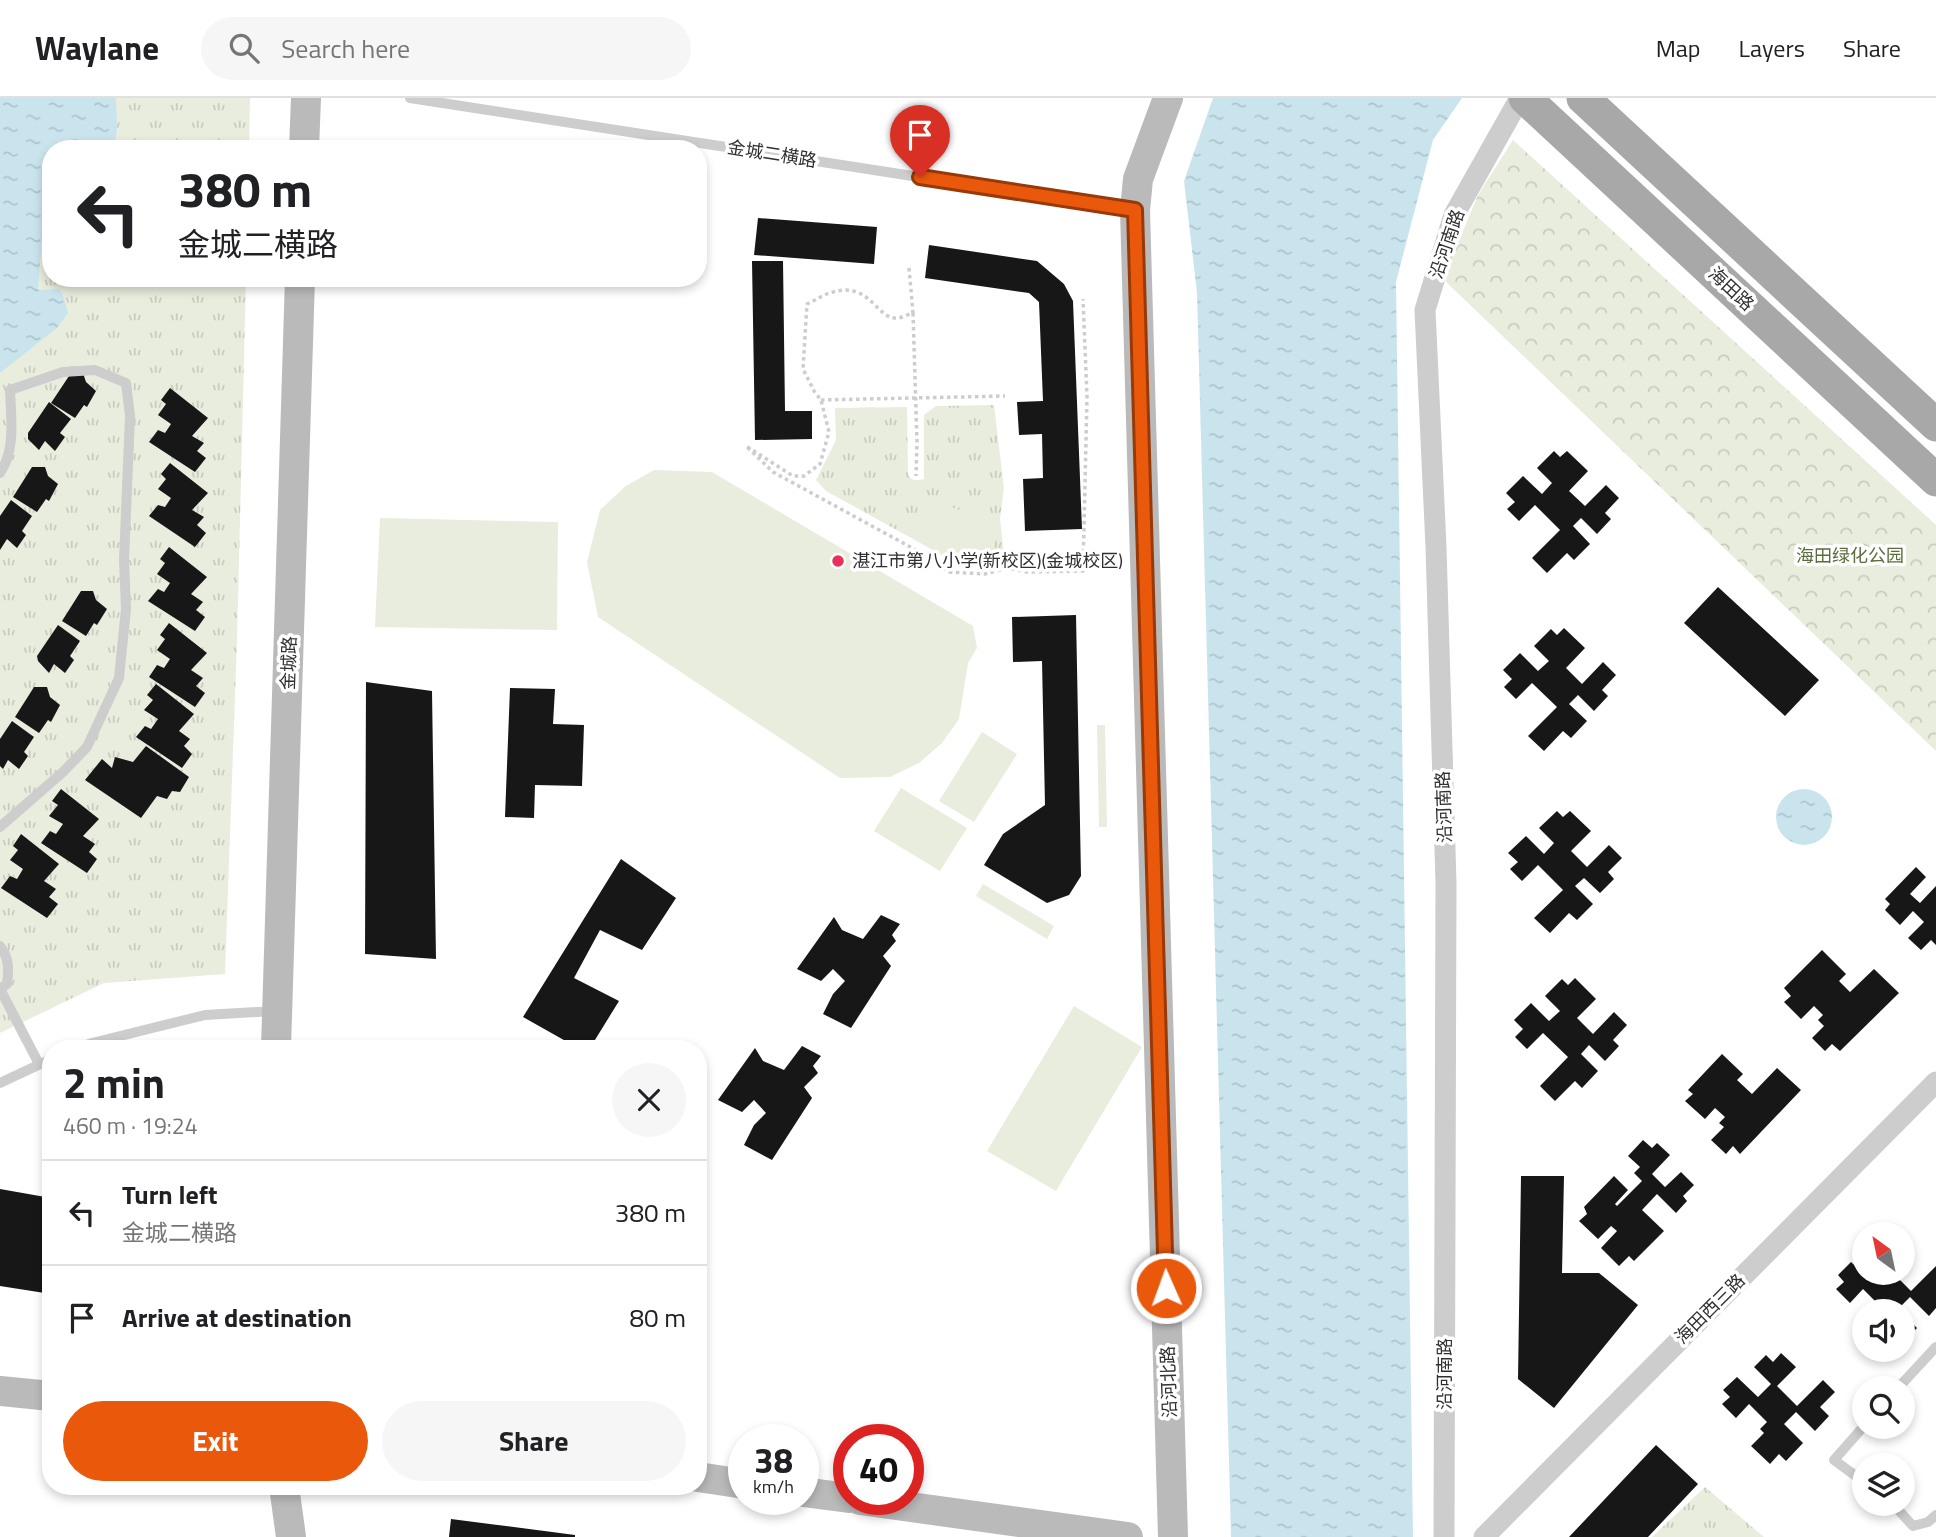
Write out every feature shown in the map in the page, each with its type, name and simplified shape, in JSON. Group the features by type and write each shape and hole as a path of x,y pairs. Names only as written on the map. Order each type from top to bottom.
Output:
{"main road":[{"name":"海田路","path":"1522,98 1936,480"},
{"path":"1583,98 1936,425"}],"street":[{"path":"304,140 306,98"},
{"name":"沿河北路","path":"1168,98 1138,179 1135,210 1173,1537"},
{"name":"沿河南路","path":"1444,1537 1446,883 1426,310 1454,215 1522,98"},
{"name":"金城路","path":"276,1040 300,287"},
{"name":"海田西三路","path":"1484,1537 1936,1082"},
{"path":"0,1391 42,1395"},
{"path":"707,1478 728,1482"},
{"path":"285,1495 291,1537"},
{"path":"924,1509 1128,1537"}],"lane":[{"name":"金城二横路","path":"410,98 682,140"},
{"name":"金城二横路","path":"707,144 1135,210"},
{"path":"0,473 7,463 12,432 10,390 63,372 95,370 126,383 130,416 124,560 126,608 119,678 87,747 63,772 0,827"},
{"path":"0,946 8,957 9,971 7,984 0,989 38,1064"},
{"path":"104,1040 205,1015 278,1011"},
{"path":"0,1083 42,1062"},
{"path":"1909,1376 1936,1347"},
{"path":"1852,1473 1834,1460 1853,1439"},
{"path":"1904,1516 1913,1526 1928,1522 1936,1515"}],"path":[{"path":"909,268 913,313 916,476"},
{"path":"913,313 895,319 886,316 872,300 859,292 835,291 807,304 803,369 821,400 830,432 820,464 804,476 793,476 746,446 773,471 936,561 949,572 985,574 1008,568 1027,572 1083,571 1087,397 1083,299"},
{"path":"821,400 1005,396"}],"green space":[{"path":"0,98 250,98 249,140 42,140 42,287 246,287 225,974 104,983 0,1033"},
{"name":"海田绿化公园","path":"1513,140 1936,525 1936,751 1443,279 1478,195"},
{"path":"994,405 1004,488 1000,519 1004,556 1000,564 962,566 826,491 816,480 836,440 835,408 907,407 908,475 917,480 924,479 924,415 936,406"},
{"path":"654,470 712,472 973,626 977,648 968,663 959,719 942,743 919,763 890,777 840,778 598,617 587,562 600,510 626,486"},
{"path":"929,499 1001,525 988,563 916,536"},
{"path":"380,518 558,522 557,630 375,627"},
{"path":"1097,725 1105,725 1107,827 1099,827"},
{"path":"982,732 1017,754 974,822 939,801"},
{"path":"901,788 967,828 940,871 874,831"},
{"path":"983,884 1054,926 1047,939 976,896"},
{"path":"1074,1006 1142,1047 1056,1191 987,1151"},
{"path":"1705,1487 1764,1537 1652,1537"}],"water":[{"path":"0,98 116,98 115,140 42,140 42,236 38,290 59,289 68,313 57,328 0,373"},
{"path":"1213,98 1462,98 1433,140 1396,282 1413,1537 1231,1537 1197,293 1184,181"},
{"path":"1804,789 1815,791 1824,797 1830,806 1830,828 1824,837 1815,843 1804,845 1793,843 1784,837 1778,828 1776,817 1778,806 1784,797 1793,791"}],"building":[{"path":"758,218 877,227 874,264 754,255"},
{"path":"929,245 1037,261 1064,284 1073,301 1082,529 1025,531 1023,479 1043,478 1042,434 1019,435 1017,402 1043,401 1039,302 1029,293 925,278"},
{"path":"752,261 783,261 785,411 812,411 812,439 755,440"},
{"path":"71,373 83,373 86,382 96,391 87,407 84,405 75,418 51,403"},
{"path":"170,388 208,418 192,436 204,443 197,451 206,458 195,472 149,442 158,430 165,433 171,424 158,415 166,404 161,400"},
{"path":"49,402 71,419 60,433 65,437 55,451 45,441 39,450 28,439 28,433"},
{"path":"1554,451 1560,457 1567,451 1588,471 1569,491 1585,506 1606,485 1619,498 1605,513 1611,519 1597,534 1581,518 1573,526 1590,544 1574,560 1567,553 1547,573 1532,558 1560,530 1535,505 1519,521 1507,509 1515,502 1506,493 1523,476 1542,494 1552,483 1537,468"},
{"path":"170,463 208,493 192,510 204,517 197,525 206,533 195,547 149,516 158,505 165,507 171,498 158,489 166,479 161,474"},
{"path":"32,467 45,467 48,476 58,484 49,501 46,499 37,512 13,497"},
{"path":"11,500 32,516 22,531 26,535 17,548 7,539 0,550 0,516"},
{"path":"169,547 207,577 191,594 203,602 196,610 205,617 195,631 148,601 158,589 164,592 170,583 157,574 165,563 160,559"},
{"path":"1718,587 1819,680 1785,716 1684,623"},
{"path":"81,591 93,591 96,600 107,609 86,636 62,621"},
{"path":"1076,615 1081,876 1069,895 1047,903 984,865 1003,834 1045,805 1042,661 1013,662 1012,617"},
{"path":"169,623 207,653 191,670 203,678 196,686 205,693 195,707 149,677 157,665 164,668 170,659 157,650 165,639 160,635"},
{"path":"58,625 80,641 70,656 74,660 65,673 54,664 49,673 37,656"},
{"path":"1564,628 1585,648 1566,668 1582,684 1603,662 1616,675 1602,690 1608,696 1594,711 1578,695 1569,704 1587,721 1571,738 1563,731 1544,751 1528,736 1557,707 1532,683 1516,699 1504,687 1512,679 1503,670 1520,653 1538,671 1549,661 1534,646 1551,629 1557,635"},
{"path":"366,682 432,691 436,959 365,954"},
{"path":"156,684 194,714 179,731 190,739 184,746 192,754 182,768 136,737 145,726 151,729 158,719 144,710 153,700 147,695"},
{"path":"34,687 47,687 50,697 60,705 51,722 48,720 39,733 15,717"},
{"path":"510,688 555,689 553,724 584,725 582,786 535,785 534,818 505,817"},
{"path":"12,721 34,737 24,752 28,756 19,769 8,760 3,769 0,766 0,739"},
{"path":"146,746 189,777 180,792 172,791 167,799 157,796 141,818 85,780 102,759 112,768 115,757 133,762"},
{"path":"61,789 99,819 83,836 95,844 89,852 97,859 87,873 41,843 50,831 56,834 63,824 49,816 58,805 52,801"},
{"path":"1557,811 1563,817 1570,811 1591,831 1571,851 1587,867 1609,845 1622,858 1608,872 1614,879 1600,893 1584,878 1575,886 1593,904 1577,920 1569,913 1550,933 1534,918 1563,890 1538,865 1522,881 1510,869 1518,862 1508,853 1526,836 1544,854 1554,843 1539,828"},
{"path":"21,834 59,864 44,881 56,889 49,897 58,904 47,918 1,888 10,876 17,879 23,869 10,860 18,850 13,846"},
{"path":"621,859 676,898 642,950 600,930 574,978 619,1001 595,1040 564,1040 523,1017"},
{"path":"1916,867 1926,877 1910,894 1920,903 1936,886 1936,945 1931,940 1921,950 1908,938 1924,922 1913,911 1900,925 1885,910 1890,904 1885,899"},
{"path":"881,915 900,924 892,935 896,941 883,956 891,966 851,1028 823,1014 833,994 845,981 833,969 821,981 797,969 834,917 842,930 863,939"},
{"path":"1822,950 1846,974 1839,981 1850,992 1874,969 1899,993 1840,1051 1832,1044 1825,1051 1812,1038 1824,1026 1818,1020 1823,1015 1814,1006 1801,1019 1784,1002 1791,996 1784,988"},
{"path":"1575,978 1596,999 1577,1018 1593,1034 1614,1012 1627,1025 1613,1040 1619,1046 1605,1061 1589,1045 1581,1054 1598,1071 1582,1088 1575,1081 1555,1101 1540,1086 1568,1057 1543,1033 1527,1049 1515,1037 1523,1029 1514,1020 1531,1003 1549,1021 1560,1011 1545,996 1562,979 1568,985"},
{"path":"802,1046 821,1056 813,1066 818,1073 804,1087 812,1098 772,1160 744,1145 754,1125 766,1113 754,1100 742,1112 718,1100 755,1048 763,1061 784,1070"},
{"path":"1722,1054 1743,1074 1737,1080 1752,1094 1777,1068 1801,1090 1740,1154 1733,1146 1726,1154 1711,1140 1724,1127 1719,1123 1725,1117 1715,1108 1705,1119 1685,1101 1693,1094 1688,1090"},
{"path":"1643,1140 1652,1148 1657,1143 1670,1155 1652,1174 1665,1187 1681,1172 1694,1185 1683,1196 1687,1201 1676,1213 1657,1194 1642,1210 1664,1231 1634,1261 1629,1256 1619,1266 1601,1248 1617,1231 1611,1226 1598,1239 1579,1221 1587,1214 1584,1207 1614,1176 1628,1190 1615,1204 1617,1206 1642,1181 1634,1173 1640,1167 1628,1156"},
{"path":"1521,1176 1564,1176 1562,1273 1599,1273 1638,1305 1554,1408 1518,1379"},
{"path":"0,1189 42,1196 42,1293 0,1286"},
{"path":"1851,1262 1852,1285 1905,1285 1911,1291 1936,1266 1936,1308 1929,1316 1915,1299 1873,1299 1863,1289 1850,1303 1836,1289 1844,1282 1838,1275"},
{"path":"1781,1353 1796,1367 1777,1386 1797,1406 1823,1380 1835,1392 1820,1407 1829,1416 1815,1431 1796,1412 1784,1424 1803,1443 1786,1461 1779,1454 1770,1464 1751,1446 1764,1433 1760,1429 1767,1422 1749,1404 1736,1418 1722,1404 1730,1397 1723,1390 1737,1377 1758,1397 1771,1384 1754,1367 1766,1355 1773,1362"},
{"path":"1656,1445 1698,1484 1648,1537 1569,1537"},
{"path":"451,1519 575,1535 575,1537 449,1537"}],"place":[{"name":"湛江市第八小学(新校区)(金城校区)","path":"838,561"}],"route":[{"path":"920,177 1135,210 1166,1288"}]}
